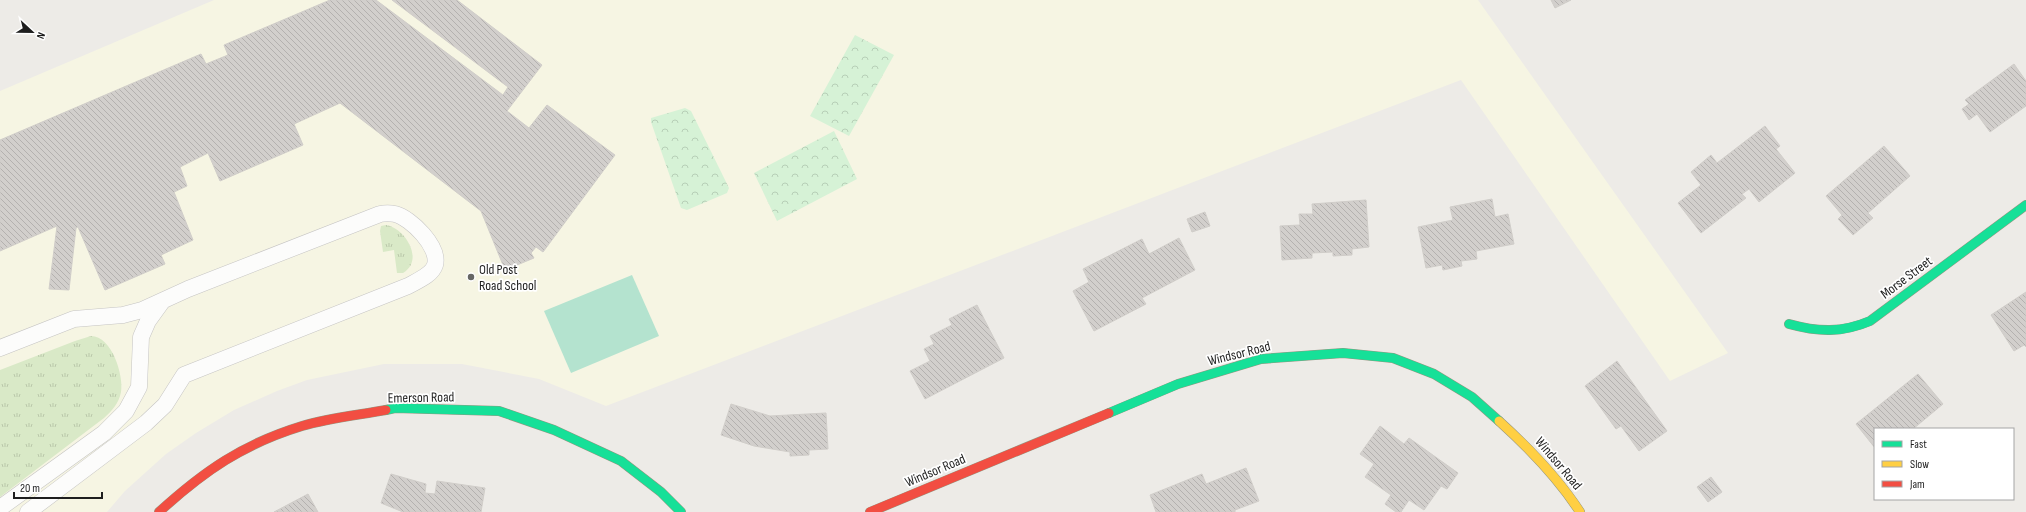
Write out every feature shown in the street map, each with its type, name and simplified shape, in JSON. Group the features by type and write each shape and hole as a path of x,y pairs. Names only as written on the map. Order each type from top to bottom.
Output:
{"street":[{"name":"Morse Street","path":"1789,324 1831,332 1852,328 1870,321 2026,205"},
{"name":"Windsor Road","path":"870,512 1178,384 1261,359 1343,353 1393,358 1434,374 1472,397 1528,447 1569,495 1580,512"},
{"name":"Emerson Road","path":"159,512 191,483 227,458 267,439 303,426 395,408 499,411 554,430 621,461 660,492 681,512"}],"lane":[{"path":"0,348 74,320 91,316 123,315 142,310 188,289 380,214 396,214 413,224 427,239 435,259 433,269 426,276 408,286 182,377 164,405 146,423 28,512"},
{"path":"0,508 104,433 126,411 139,387 141,337 148,321 162,302"}],"shaded area":[{"name":"Old Post Road School","path":"214,0 1478,0 1728,353 1670,381 1461,80 606,406 539,379 462,364 384,364 307,380 277,391 234,410 196,433 166,454 125,491 107,512 0,512 0,91"}],"green space":[{"path":"855,35 894,55 849,136 810,116"},
{"path":"685,108 691,111 729,188 727,193 687,210 681,208 651,122 651,118"},
{"path":"834,131 857,179 777,221 754,173"},
{"path":"386,225 393,227 400,232 410,245 412,260 409,267 403,273 397,273 394,250 383,252 380,231 381,226"},
{"path":"632,275 659,336 571,373 544,311"},
{"path":"91,336 105,342 115,358 121,376 121,392 117,403 104,418 0,497 0,370"}],"building":[{"path":"330,0 376,0 503,95 508,87 392,0 457,0 542,65 507,111 529,128 547,105 615,155 543,252 536,247 531,253 534,258 505,270 481,211 340,103 294,124 303,145 220,181 208,153 180,167 187,186 174,192 193,240 161,255 165,264 105,290 78,227 76,228 69,290 49,289 57,226 0,251 0,140 201,54 206,64 228,55 224,45"},
{"path":"1551,0 1571,0 1555,8"},
{"path":"2014,64 2026,81 2026,106 1990,132 1977,114 1969,120 1962,109 1969,104 1965,100"},
{"path":"1765,126 1780,146 1776,149 1795,173 1759,202 1749,189 1742,194 1746,198 1701,233 1678,203 1701,185 1691,172 1711,155 1717,163"},
{"path":"1884,146 1910,176 1868,213 1873,218 1853,235 1838,219 1842,215 1826,196"},
{"path":"1492,199 1495,217 1508,214 1514,244 1476,251 1477,259 1461,261 1462,266 1443,270 1442,265 1426,268 1418,227 1453,220 1450,207"},
{"path":"1366,200 1369,247 1352,249 1352,255 1333,256 1333,252 1312,253 1312,258 1282,260 1280,226 1300,225 1299,214 1313,214 1312,204"},
{"path":"1205,212 1210,226 1192,232 1187,219"},
{"path":"1179,238 1195,270 1142,298 1146,304 1094,331 1073,291 1089,282 1083,269 1142,239 1149,254"},
{"path":"2026,292 2026,347 2024,345 2014,351 1991,315"},
{"path":"977,305 1004,358 925,399 910,371 930,361 924,349 934,344 930,336 952,325 949,319"},
{"path":"1617,361 1667,431 1639,451 1621,426 1616,429 1585,386"},
{"path":"1918,374 1943,404 1914,428 1874,428 1874,447 1856,424"},
{"path":"731,404 770,416 826,413 828,449 809,450 809,455 790,456 790,452 754,446 721,435"},
{"path":"1380,426 1404,444 1409,438 1458,473 1447,489 1441,486 1424,510 1409,500 1401,512 1396,512 1385,504 1391,495 1365,477 1374,464 1360,454"},
{"path":"1246,468 1259,501 1235,510 1235,512 1156,512 1150,495 1202,474 1206,484"},
{"path":"391,474 426,484 425,493 435,494 437,481 485,488 481,512 403,512 381,503"},
{"path":"1711,477 1722,492 1708,502 1697,487"},
{"path":"308,494 318,512 274,512"}],"traffic: fast":[{"path":"1789,324 1810,329 1830,330 1850,328 1870,321 2026,205"},
{"path":"1109,413 1178,384 1261,359 1343,353 1393,358 1434,374 1472,397 1499,421"},
{"path":"386,410 395,408 499,411 554,430 621,461 661,492 681,512"}],"traffic: slow":[{"path":"1499,421 1543,464 1580,512"}],"traffic: jam":[{"path":"159,512 192,484 225,460 261,441 312,423 386,410"},
{"path":"870,512 1109,413"}],"place":[{"name":"Old Post Road School","path":"471,277"}]}
